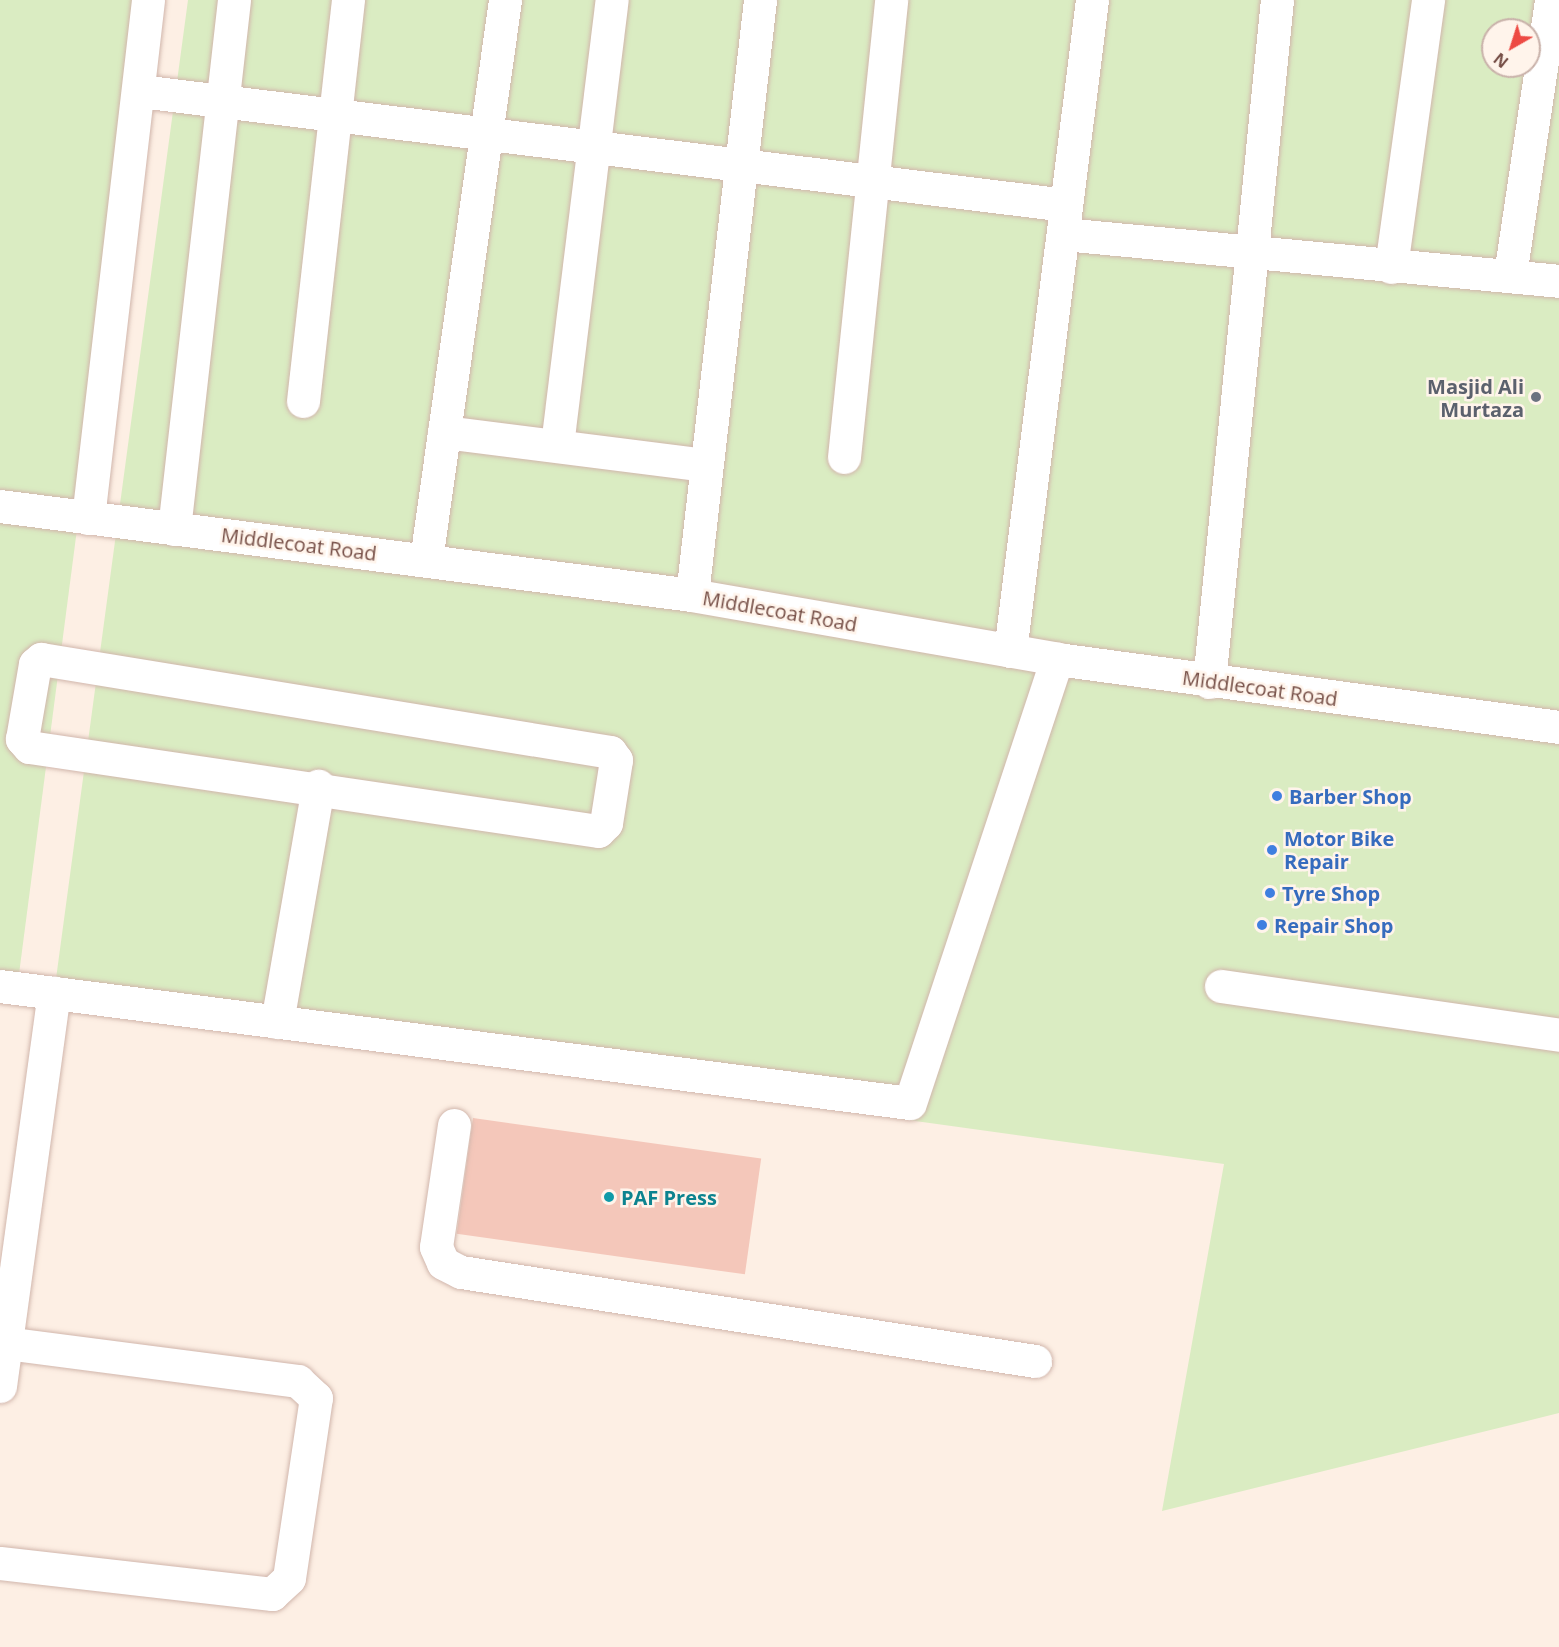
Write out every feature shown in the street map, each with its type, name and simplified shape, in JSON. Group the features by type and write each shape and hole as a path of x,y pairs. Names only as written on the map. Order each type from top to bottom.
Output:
{"street":[{"path":"88,518 140,92 148,0"},
{"path":"174,529 234,0"},
{"path":"303,401 348,0"},
{"path":"426,560 506,0"},
{"path":"557,445 596,149 612,0"},
{"path":"692,596 743,166 760,0"},
{"path":"844,457 891,0"},
{"path":"1010,651 1092,0"},
{"path":"1209,682 1277,0"},
{"path":"1391,267 1428,0"},
{"path":"1510,274 1551,0"},
{"path":"140,92 334,118 874,182 1251,256 1510,274 1559,281"},
{"path":"444,432 706,465"},
{"name":"Middlecoat Road","path":"0,506 692,596 1057,659 1209,682 1559,727"},
{"path":"41,659 592,748 610,752 616,760 606,823 598,831 318,786 29,747 22,739 35,664 41,659"},
{"path":"0,986 910,1103 1057,659"},
{"path":"277,1022 318,786"},
{"path":"1221,986 1559,1035"},
{"path":"0,1386 54,993"},
{"path":"454,1125 435,1247 443,1263 460,1272 1035,1361"},
{"path":"0,1563 272,1594 289,1578 316,1398 298,1381 6,1343"}],"green space":[{"path":"0,0 146,0 19,974 0,972"},
{"path":"188,0 1559,0 1559,1413 1162,1511 1224,1164 53,1001"}],"building":[{"name":"PAF Press","path":"473,1118 761,1158 745,1274 457,1234"}],"place":[{"name":"Masjid Ali Murtaza","path":"1536,397"},
{"name":"Barber Shop","path":"1277,796"},
{"name":"Motor Bike Repair","path":"1272,850"},
{"name":"Tyre Shop","path":"1270,893"},
{"name":"Repair Shop","path":"1262,925"},
{"name":"PAF Press","path":"609,1197"}]}
